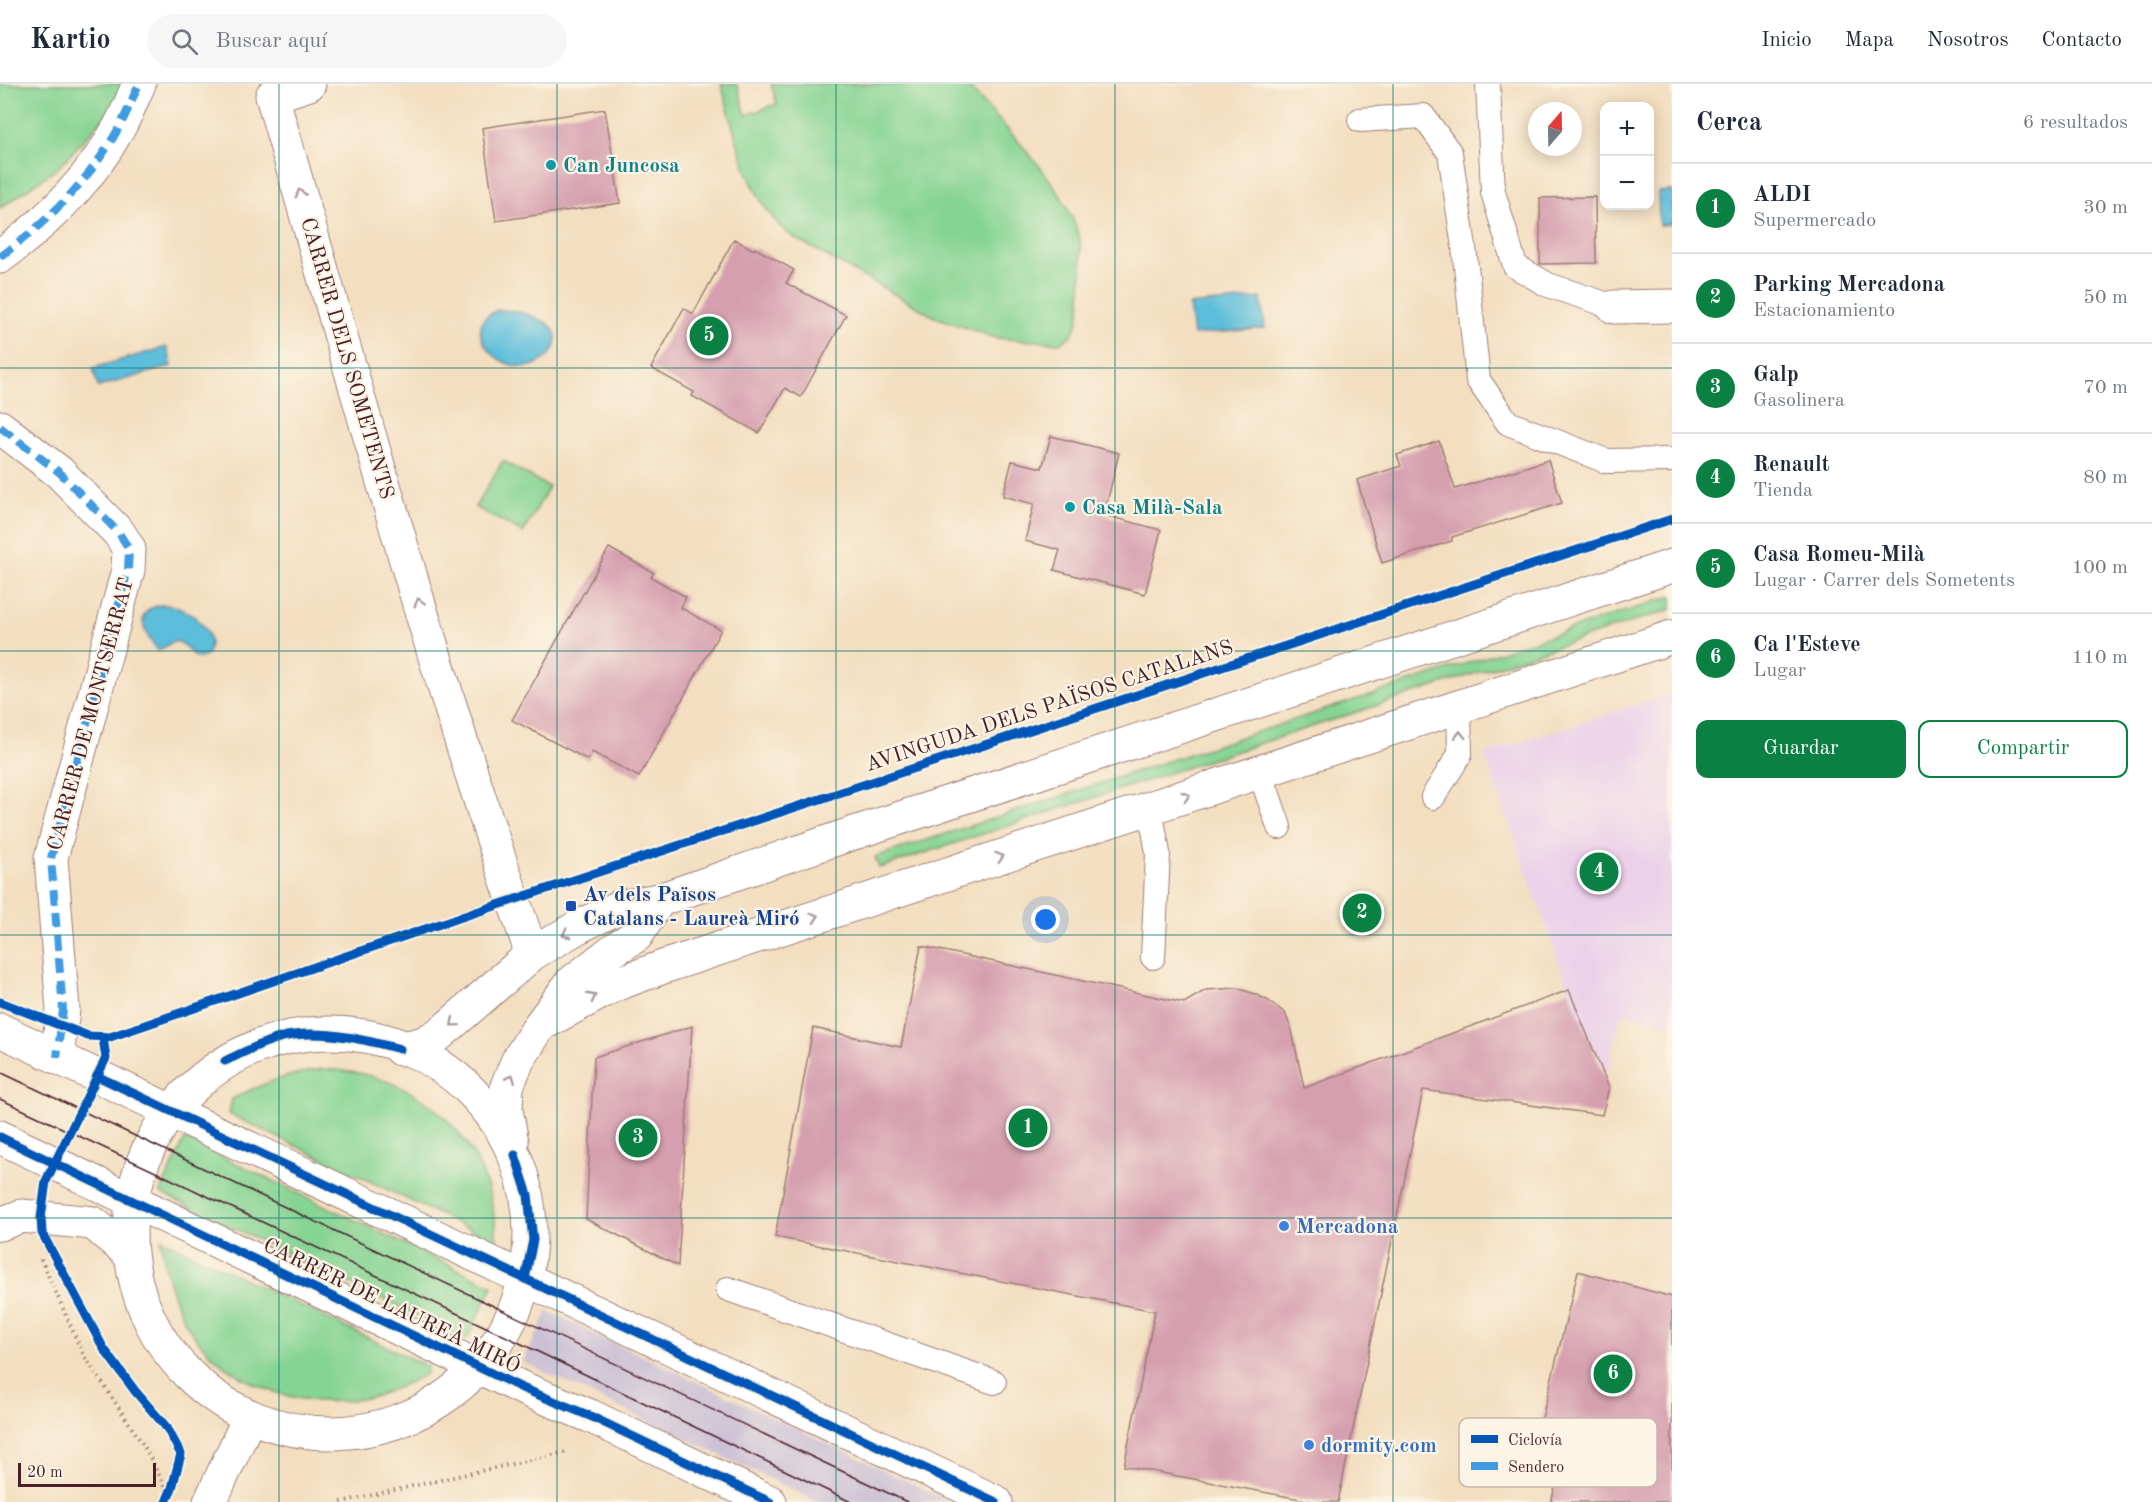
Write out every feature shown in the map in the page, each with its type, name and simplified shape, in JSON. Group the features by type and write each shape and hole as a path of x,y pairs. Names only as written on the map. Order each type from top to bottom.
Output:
{"street":[{"path":"0,257 60,206 91,170 118,130 139,84"},
{"name":"CARRER DELS SOMETENTS","path":"309,84 272,96 435,658 487,823 532,954"},
{"path":"1614,307 1672,306"},
{"name":"CARRER DE MONTSERRAT","path":"0,428 59,472 119,533 129,549 128,570 51,858 63,1010 57,1057"},
{"path":"400,1049 424,1044 441,1033 532,954 619,908 659,900 842,837 1672,566"},
{"path":"540,1024 617,984 663,967 1672,637"},
{"path":"515,1155 506,1110 507,1086 518,1060 540,1024 571,982 637,935 659,900"},
{"path":"0,1030 996,1502"},
{"name":"CARRER DE LAUREÀ MIRÓ","path":"294,1035 334,1035 400,1049 438,1068 471,1090 496,1120 515,1155 528,1195 533,1240 525,1279 514,1315 481,1368 459,1391 433,1405 375,1428 311,1432 250,1416 219,1400 191,1378 168,1351 149,1321 136,1288 130,1254 131,1199 150,1143 169,1111 195,1083 225,1061 258,1045 294,1035"},
{"name":"CARRER DE LAUREÀ MIRÓ","path":"0,1137 481,1368 590,1416 770,1502"},
{"path":"11,1220 93,1223 130,1254"},
{"path":"210,1502 250,1416"}],"lane":[{"path":"1488,84 1493,192 1515,266 1548,285 1614,307"},
{"path":"1360,120 1423,116 1450,153 1464,247 1478,380 1508,423 1606,461 1672,460"},
{"path":"1434,797 1460,754 1459,707"},
{"path":"1260,772 1279,827"},
{"path":"1150,808 1158,853 1154,957"},
{"path":"728,1288 994,1382"}],"path":[{"path":"11,1220 83,1354 144,1446 171,1497"},
{"path":"341,1502 574,1451"},
{"path":"171,1497 175,1476"}],"shaded area":[{"path":"1672,693 1672,1024 1622,1013 1607,1076 1569,990 1484,754"},
{"path":"548,1311 951,1502 819,1502 523,1362"}],"green space":[{"path":"0,84 135,84 58,168 0,208"},
{"path":"721,84 737,84 746,115 777,104 771,84 966,84 1033,158 1063,200 1074,221 1080,242 1082,263 1080,311 1071,335 1059,343 996,338 935,317 791,236 763,205 753,186 738,146"},
{"path":"503,461 549,487 523,533 475,507"},
{"path":"1672,596 1672,609 879,868 875,857"},
{"path":"323,1069 359,1073 392,1083 421,1099 446,1119 466,1143 482,1172 492,1205 497,1242 229,1114 232,1099 243,1093 287,1076"},
{"path":"185,1139 493,1286 467,1339 160,1193"},
{"path":"161,1239 427,1366 426,1374 397,1388 367,1398 322,1401 277,1393 236,1374 201,1344 185,1321 173,1294 165,1266"}],"water":[{"path":"1672,191 1672,224 1659,225 1658,192"},
{"path":"1261,298 1265,328 1193,335 1189,305"},
{"path":"499,310 527,314 550,326 555,332 556,339 547,357 534,365 520,367 495,356 486,347 481,336 481,326 487,317"},
{"path":"167,347 172,366 98,387 93,368"},
{"path":"160,605 179,608 197,619 209,636 210,645 207,655 201,658 195,657 179,642 171,643 158,651 146,632 143,619 151,608"}],"building":[{"name":"Can Juncosa","path":"605,109 620,203 496,221 482,128"},
{"path":"1595,197 1596,263 1540,264 1540,198"},
{"path":"734,239 794,270 786,283 846,315 801,397 785,388 759,433 692,396 694,392 651,368 684,308 693,314"},
{"name":"Casa Milà-Sala","path":"1051,436 1119,453 1104,515 1161,530 1145,594 1054,570 1060,550 1025,541 1034,504 1003,496 1012,461 1042,468"},
{"path":"1439,441 1455,489 1548,460 1562,503 1452,537 1452,541 1382,563 1357,480 1401,466 1397,455"},
{"path":"609,548 654,573 651,577 686,597 681,608 721,630 639,777 592,752 588,760 512,720"},
{"path":"921,946 1184,1003 1206,990 1237,988 1255,994 1285,1013 1292,1031 1304,1088 1569,990 1609,1088 1602,1115 1423,1090 1338,1502 1316,1502 1124,1466 1155,1311 775,1237 813,1028 901,1047"},
{"path":"692,1026 678,1266 586,1219 594,1057"},
{"path":"1578,1271 1672,1297 1672,1502 1551,1502 1555,1487 1657,1487 1657,1418 1542,1418"}],"tram line":[{"path":"0,1072 907,1502"},
{"path":"0,1099 503,1335 851,1502"}],"marked path":[{"path":"0,257 34,230 80,184 106,149 139,84"},
{"path":"0,427 59,472 119,533 129,549 128,570 51,858 63,1010 57,1057"}],"cycle path":[{"name":"AVINGUDA DELS PAÏSOS CATALANS","path":"0,1002 88,1036 110,1037 437,925 1672,519"},
{"path":"225,1061 267,1042 307,1034 334,1035 400,1049"},
{"path":"103,1038 106,1058 46,1181 41,1218 42,1233 104,1349 135,1391 167,1428 181,1454 166,1502"},
{"path":"97,1076 996,1502"},
{"path":"0,1137 522,1388 590,1416 770,1502"},
{"path":"515,1155 528,1195 533,1240 525,1279"}],"place":[{"name":"Can Juncosa","path":"551,165"},
{"name":"Casa Romeu-Milà","path":"709,336"},
{"name":"Casa Milà-Sala","path":"1070,507"},
{"name":"Renault","path":"1599,872"},
{"name":"Av dels Països Catalans - Laureà Miró","path":"571,906"},
{"name":"Parking Mercadona","path":"1362,913"},
{"name":"ALDI","path":"1028,1128"},
{"name":"Galp","path":"638,1138"},
{"name":"Mercadona","path":"1284,1226"},
{"name":"Ca l'Esteve","path":"1613,1374"},
{"name":"dormity.com","path":"1309,1445"}]}
